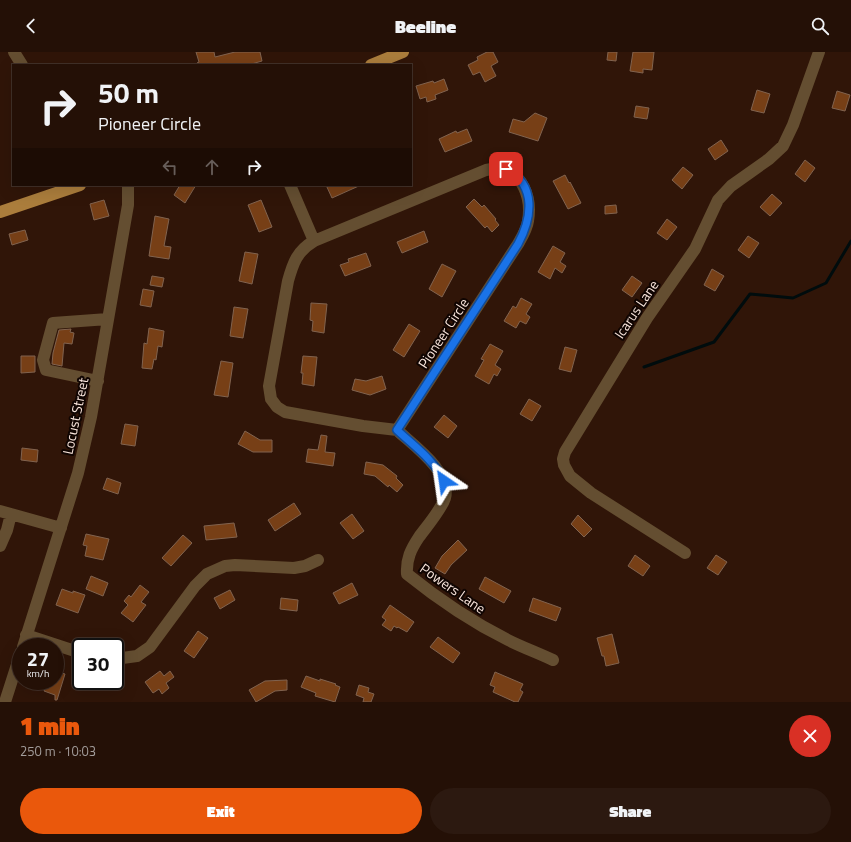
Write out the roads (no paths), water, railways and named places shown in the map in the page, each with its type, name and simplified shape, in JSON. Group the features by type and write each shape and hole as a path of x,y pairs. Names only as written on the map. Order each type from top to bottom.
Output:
{"main road":[{"path":"373,64 403,52"},
{"path":"0,212 67,187"}],"street":[{"path":"14,52 21,64"},
{"name":"Icarus Lane","path":"685,553 591,493 570,476 566,470 563,458 565,452 644,323 695,249 718,200 731,186 769,159 783,146 793,126 819,52"},
{"name":"Pioneer Circle","path":"498,168 506,169 514,173 520,180 528,200 528,222 518,244 397,430 363,426 289,413 276,407 271,400 269,386 288,281 292,268 300,252 306,246 314,242 486,170 498,168"},
{"name":"Locust Street","path":"26,638 78,473 91,417 128,205 128,186"},
{"path":"290,186 314,242"},
{"path":"98,381 46,370 43,360 53,323 108,319"},
{"name":"Powers Lane","path":"397,430 439,471 446,489 445,498 409,553 406,566 407,574 426,589 481,626 553,660"},
{"path":"0,546 7,530 6,512 61,528"},
{"path":"124,658 137,656 150,647 195,586 207,574 225,566 235,565 294,568 305,566 318,560"},
{"path":"5,702 12,680"}],"waterway":[{"path":"644,367 714,342 750,294 793,298 826,283 851,241"}]}
